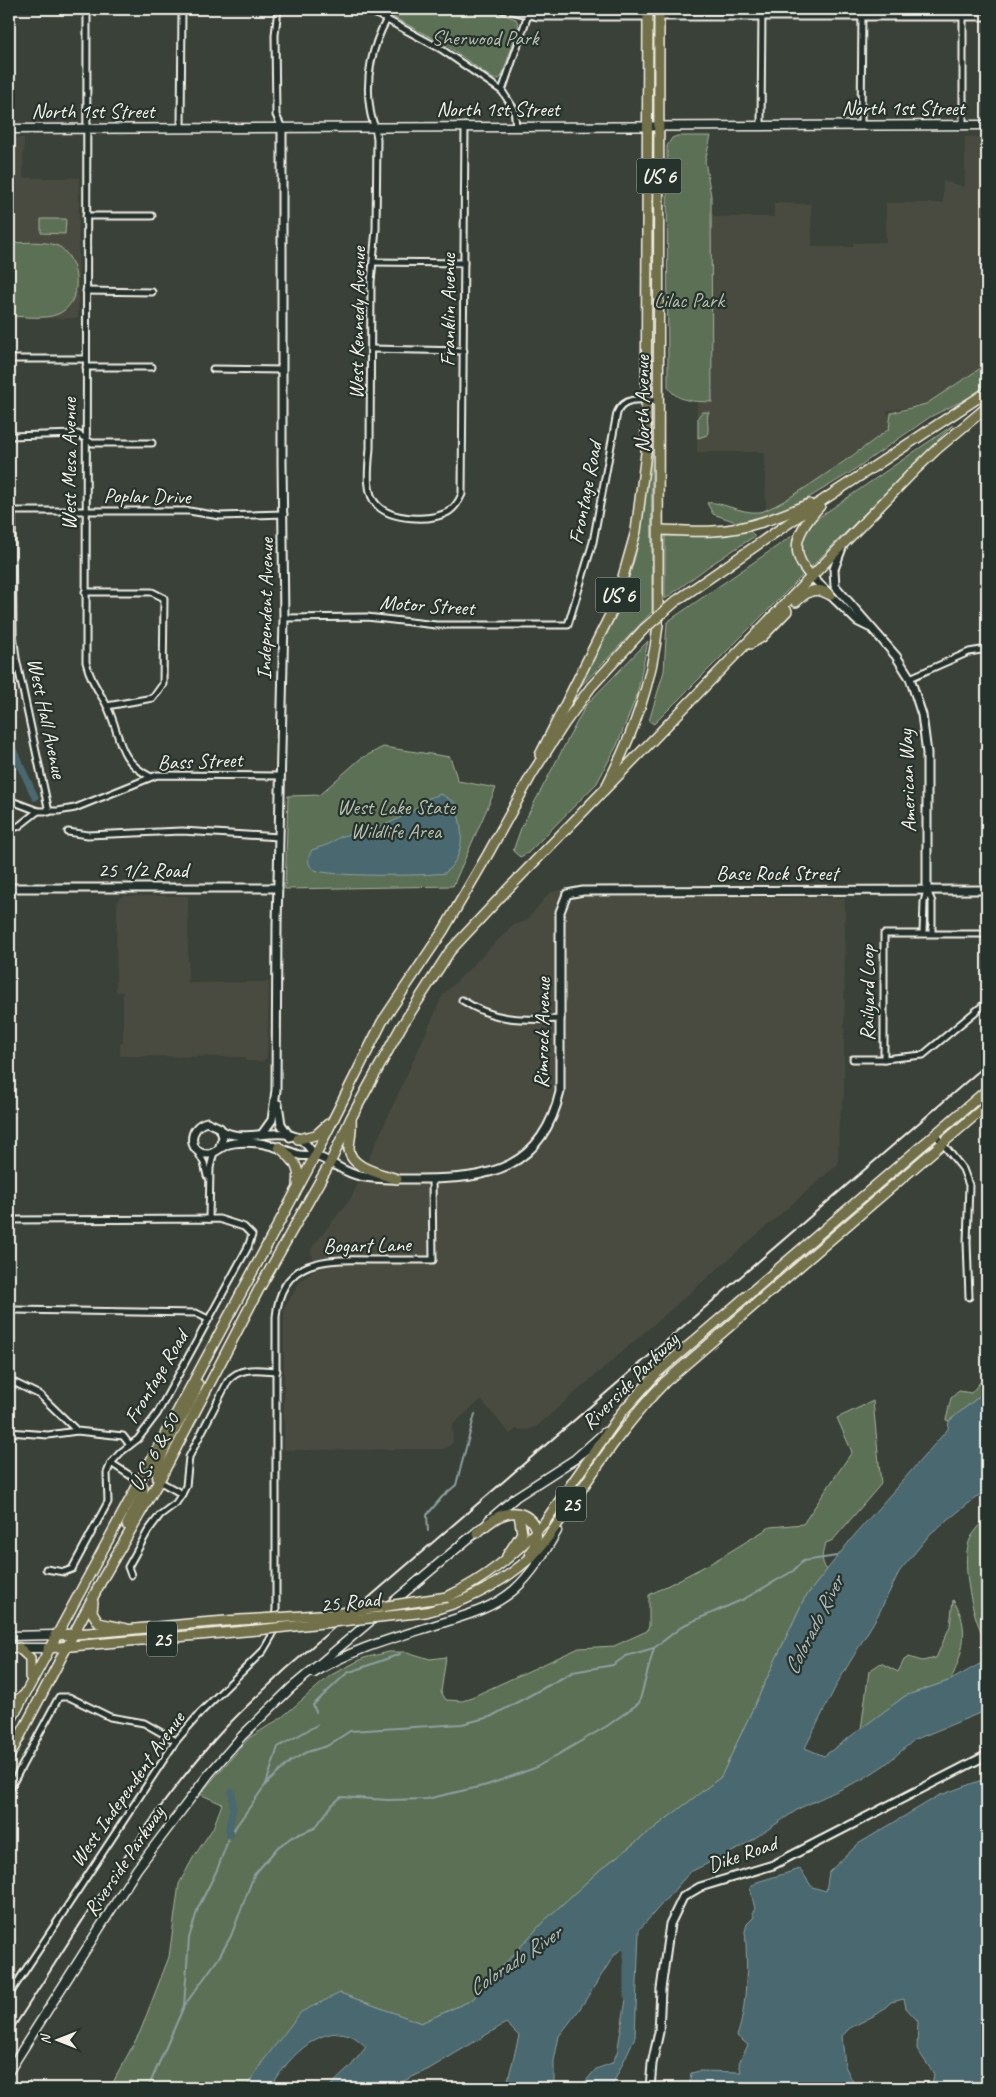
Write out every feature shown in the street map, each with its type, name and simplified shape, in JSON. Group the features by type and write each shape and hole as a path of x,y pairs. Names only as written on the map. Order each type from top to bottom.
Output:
{"main road":[{"path":"650,11 659,13"},
{"path":"650,11 654,23 654,55 659,64"},
{"name":"North Avenue","path":"532,774 570,692 595,647 614,605 627,567 642,497 646,453 650,11"},
{"name":"North Avenue","path":"604,790 634,726 650,674 658,624 659,13"},
{"name":"North 1st Street","path":"9,129 987,125"},
{"path":"532,774 591,687 644,630 676,602 830,495 987,392"},
{"name":"U.S. 6 & 50","path":"9,1758 103,1578 158,1482 258,1289 330,1164 351,1118 410,1012 450,952 604,790 937,448 987,407"},
{"path":"659,530 714,531 743,527 784,515 830,495"},
{"path":"812,577 803,568 798,558 798,538 809,518 830,495"},
{"path":"743,647 762,637 806,592 820,590 830,595"},
{"name":"U.S. 6 & 50","path":"9,1724 55,1635 140,1482 298,1188 382,1022 451,917 532,774"},
{"name":"Riverside Parkway","path":"9,2071 157,1840 237,1742 291,1688 476,1533 500,1508 576,1459 612,1426 645,1385 987,1090"},
{"name":"Riverside Parkway","path":"619,1436 647,1400 665,1382 987,1105"},
{"path":"351,1118 352,1135 349,1148 354,1160 367,1168 397,1179"},
{"path":"294,1138 316,1134 326,1124 333,1122"},
{"path":"279,1147 293,1159 298,1167 298,1188"},
{"path":"736,1306 743,1314"},
{"path":"158,1482 157,1474 160,1461 189,1407 205,1362"},
{"name":"25 Road","path":"9,1636 74,1634 193,1622 334,1614 447,1597 466,1588 520,1549 537,1530 612,1426"},
{"name":"25 Road","path":"9,1648 68,1647 257,1630 426,1612 456,1603 488,1588 529,1559 546,1540 619,1436"},
{"path":"120,1550 123,1533 143,1493 143,1487 140,1482"},
{"name":"Riverside Parkway","path":"291,1688 356,1651 473,1614 494,1604 514,1590 530,1572 573,1500"},
{"path":"476,1533 505,1514 519,1515 531,1521 537,1530 535,1544 516,1567"},
{"path":"493,1570 521,1539 523,1527 519,1515"},
{"path":"103,1578 93,1602 93,1616 103,1625 127,1629"},
{"path":"9,1709 12,1703 26,1692 32,1662 28,1655 19,1648"}],"street":[{"name":"West Mesa Avenue","path":"87,9 86,662 96,689 107,706 120,746 128,761 140,772 151,777"},
{"path":"181,128 182,9"},
{"path":"278,9 275,35 276,115 282,128"},
{"path":"367,9 441,49 502,91 514,109 516,126"},
{"path":"501,9 528,15 650,11"},
{"path":"761,125 762,9"},
{"path":"862,9 862,125"},
{"path":"963,9 963,125"},
{"path":"659,13 762,17 987,17"},
{"path":"502,91 528,15"},
{"name":"West Kennedy Avenue","path":"387,19 372,54 369,72 370,111 376,127 376,229 373,262 368,475 376,504 387,512 406,517 438,515 448,512 457,504 462,494"},
{"name":"Franklin Avenue","path":"462,494 465,126"},
{"name":"Independent Avenue","path":"262,1134 272,1120 276,1090 284,618 282,128"},
{"path":"86,216 152,216"},
{"path":"373,262 464,263"},
{"path":"86,291 152,292"},
{"path":"371,349 464,351"},
{"path":"9,359 86,359"},
{"path":"86,367 152,367"},
{"path":"213,369 282,370"},
{"name":"Frontage Road","path":"568,625 593,542 617,413 626,401 659,401"},
{"path":"9,436 78,434 92,442 152,443"},
{"name":"Poplar Drive","path":"10,511 189,511 220,516 284,514"},
{"name":"West Hall Avenue","path":"10,511 16,658 49,812"},
{"name":"American Way","path":"844,543 834,569 835,586 863,617 869,627 889,647 910,678 922,715 926,736 927,890"},
{"name":"American Way","path":"812,577 860,624 869,627"},
{"path":"85,592 152,592 164,598 163,684 153,698 107,706"},
{"name":"Motor Street","path":"284,618 367,617 436,625 568,625"},
{"path":"910,678 963,654 987,649"},
{"name":"Bass Street","path":"9,800 38,811 49,812 75,808 151,777 163,774 280,776"},
{"path":"9,830 19,826 38,811"},
{"path":"68,832 88,834 182,831 279,837"},
{"name":"25 1/2 Road","path":"9,888 278,888"},
{"path":"923,933 924,902 927,890"},
{"path":"927,890 932,902 932,933"},
{"name":"Base Rock Street","path":"567,894 583,891 987,890"},
{"name":"Rimrock Avenue","path":"315,1156 359,1176 397,1179 470,1178 502,1168 521,1157 542,1137 552,1118 560,1092 560,912 567,894"},
{"name":"Railyard Loop","path":"987,934 884,934 884,1059 923,1056 987,1002"},
{"path":"462,1000 476,1009 496,1017 561,1019"},
{"path":"853,1059 884,1059"},
{"name":"Independent Avenue","path":"276,1090 281,1124 294,1138 305,1142 315,1156"},
{"path":"208,1187 204,1163 192,1138 198,1126 207,1122 235,1135 262,1134 294,1138"},
{"path":"9,1220 209,1219 208,1187 210,1162 223,1137 220,1128"},
{"path":"934,1134 963,1168 969,1185 967,1266 969,1297"},
{"path":"198,1150 204,1153 216,1151 237,1142 258,1143 279,1147 300,1155 315,1156"},
{"name":"Bogart Lane","path":"277,1371 277,1308 287,1285 304,1268 327,1260 433,1260 432,1179"},
{"name":"Frontage Road","path":"111,1463 148,1428 157,1414 251,1240 251,1233 244,1227 229,1221 209,1219"},
{"path":"15,1310 196,1313 208,1319"},
{"path":"130,1575 128,1567 148,1531 160,1515 176,1503 182,1494 186,1486 188,1457 228,1381 234,1373 246,1370 277,1371"},
{"name":"West Independent Avenue","path":"9,1995 176,1741 201,1712 256,1660 273,1634 276,1609 277,1371"},
{"path":"13,1382 40,1395 77,1431"},
{"path":"9,1432 48,1435 77,1431 123,1436 130,1445"},
{"path":"46,1568 64,1572 72,1569 108,1502 107,1473 111,1463 140,1482"},
{"path":"158,1482 182,1494"},
{"path":"9,1790 59,1697 68,1697 110,1717 144,1723 176,1741"},
{"name":"Dike Road","path":"650,2088 652,2064 659,2032 661,1989 670,1924 683,1897 700,1887 773,1865 987,1755"}],"shaded area":[{"path":"965,137 987,137 987,364 926,404 886,411 890,416 889,429 822,476 766,511 765,454 761,452 697,452 697,401 712,401 710,213 716,217 774,217 774,203 811,204 812,247 853,247 853,243 886,242 886,203 943,203 943,181 965,187"},
{"path":"9,138 24,138 23,178 79,178 78,318 9,319"},
{"path":"560,890 579,896 845,898 844,1097 839,1120 838,1164 537,1426 528,1430 516,1429 510,1434 481,1400 452,1425 453,1443 444,1449 284,1450 284,1309 301,1280 316,1270 311,1251 313,1246 351,1198 443,995 513,925 526,921 549,893"},
{"path":"124,896 188,896 188,983 269,982 267,1058 262,1061 246,1061 245,1057 120,1056 120,1044 123,1043 123,992 116,992 117,904 119,898"}],"green space":[{"name":"Sherwood Park","path":"378,9 487,9 516,19 519,26 502,76 499,79 493,79 449,47"},
{"name":"Lilac Park","path":"677,136 711,136 705,161 711,196 712,402 682,399 668,387 667,146 672,138"},
{"path":"41,219 66,219 65,234 41,233"},
{"path":"9,243 47,243 58,246 64,251 73,264 76,280 74,296 71,303 65,309 58,314 47,317 9,316"},
{"path":"987,364 987,384 974,395 930,417 848,474 795,506 742,524 713,514 707,503 717,503 752,512 769,509 823,476 889,429 891,413 926,404"},
{"path":"702,412 709,412 707,417 708,432 707,435 698,438 698,417"},
{"path":"953,425 654,724 649,721 664,671 667,622"},
{"path":"651,432 652,612 579,688 612,621 628,580 638,544 644,507"},
{"path":"749,530 755,536 709,566 665,599 665,536 717,535"},
{"path":"648,641 637,695 617,745 597,783 528,853 520,857 513,851 521,828 586,705"},
{"name":"West Lake State Wildlife Area","path":"383,747 450,757 458,781 496,788 453,886 285,889 288,796 319,795 360,759"},
{"path":"987,1374 987,1390 949,1421 946,1420 951,1398 959,1391 971,1393"},
{"path":"873,1401 881,1484 833,1540 826,1543 822,1556 827,1570 804,1599 721,1777 601,1869 544,1921 472,2000 421,2023 340,1993 263,2061 246,2088 110,2088 140,2032 169,1957 179,1884 193,1858 213,1828 222,1804 200,1794 249,1738 281,1718 331,1675 364,1658 389,1652 407,1652 430,1659 446,1657 441,1692 446,1700 463,1701 579,1648 614,1646 647,1631 649,1626 649,1595 713,1562 770,1527 803,1524 852,1452 837,1418"},
{"path":"987,1517 987,1642 977,1622 973,1608 966,1565 970,1539"},
{"path":"953,1600 962,1620 963,1640 959,1659 951,1680 905,1696 861,1729 869,1671 881,1663 898,1672 904,1660 909,1657 922,1661 936,1658 950,1626"}],"water":[{"path":"441,794 455,803 461,831 460,849 457,857 445,873 358,875 324,872 315,870 310,866 309,858 312,850 329,844 340,837 387,824 412,812 426,799"},
{"path":"987,1390 987,1489 931,1533 899,1572 878,1615 838,1682 805,1748 824,1756 905,1696 951,1680 987,1660 987,1710 914,1740 886,1764 863,1779 800,1808 740,1848 690,1872 639,1930 635,2037 611,2088 580,2088 596,2069 612,2063 617,2053 632,1964 628,1945 615,1954 579,2010 559,2036 554,2061 554,2088 506,2088 519,2036 506,2023 429,2069 389,2088 328,2088 351,2066 366,2047 350,2035 338,2033 314,2040 303,2048 284,2067 271,2088 246,2088 263,2061 301,2012 340,1993 421,2023 472,2000 544,1921 601,1869 721,1777 804,1599 852,1538 948,1429 949,1421"},
{"path":"987,1778 987,2088 929,2088 932,2085 934,2074 917,2049 918,2021 906,2008 904,1999 891,2002 879,2013 850,2028 842,2036 845,2066 856,2088 689,2088 691,2073 700,2071 741,2072 739,2063 748,2045 737,2036 743,2013 746,1985 745,1931 747,1924 754,1917 752,1913 755,1909 750,1888 757,1882 800,1869 812,1887 826,1891 829,1872 858,1844 938,1796"}],"waterway":[{"path":"9,741 35,797"},
{"path":"428,1531 427,1515 442,1497 456,1485 475,1414"},
{"path":"184,2006 218,1959 231,1936 254,1875 278,1847 292,1837 315,1828 332,1805 341,1797 388,1800 427,1799 487,1785 535,1768 607,1726 639,1703 654,1648 684,1625 744,1599 793,1571 803,1561 837,1556"},
{"path":"266,1784 291,1761 307,1752 327,1746 350,1731 462,1724 490,1717 573,1672 613,1665 626,1656 654,1648"},
{"path":"316,1712 313,1705 347,1673 400,1654"},
{"path":"148,2088 184,2006 189,1938 198,1908 217,1870 230,1835 266,1784 278,1747 317,1725"},
{"path":"230,1835 229,1827 233,1809 232,1792"},
{"name":"Colorado River","path":"627,1934 629,1995"}],"railway":[{"path":"9,2035 133,1844 188,1772 242,1711 285,1670 987,1064"}]}
